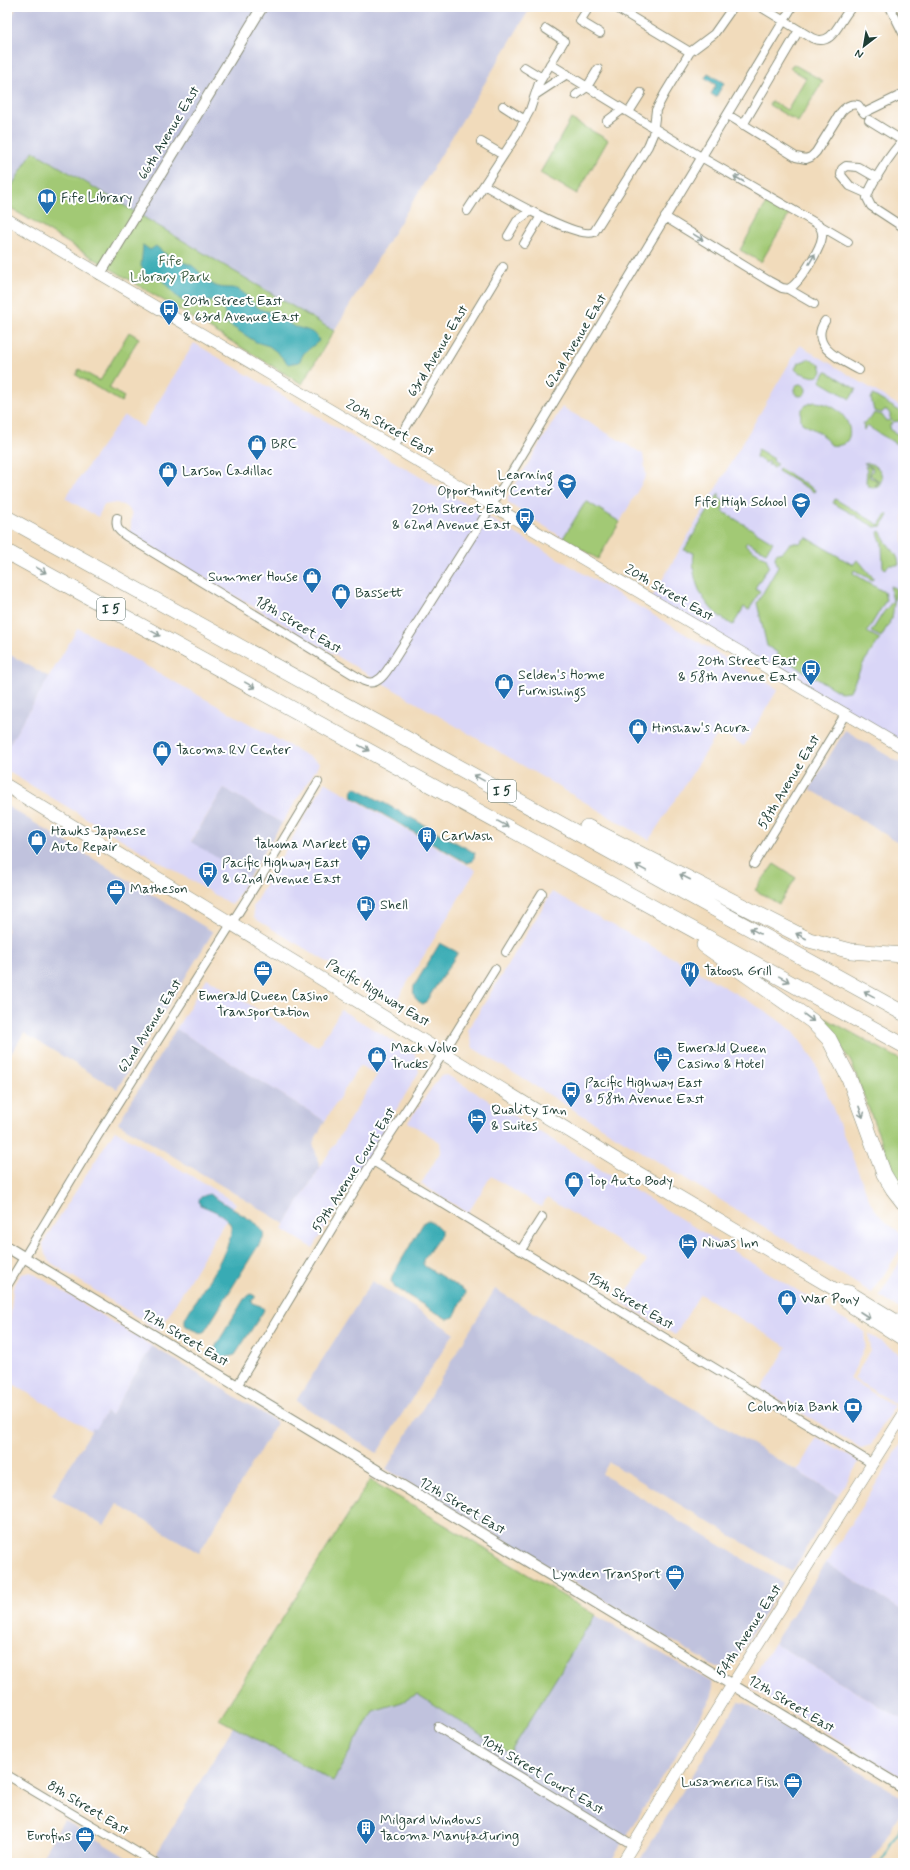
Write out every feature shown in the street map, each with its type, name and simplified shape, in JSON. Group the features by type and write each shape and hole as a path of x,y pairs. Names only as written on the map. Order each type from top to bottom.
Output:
{"highway":[{"name":"I 5","path":"7,518 903,1013"},
{"name":"I 5","path":"7,552 903,1045"},
{"path":"515,798 571,819 809,940 823,945 851,951 903,955"},
{"path":"578,865 713,951 792,1006 821,1029 829,1039 849,1078 884,1174 903,1202"}],"main road":[{"name":"20th Street East","path":"7,219 903,748"},
{"name":"Pacific Highway East","path":"7,786 232,922 635,1170 836,1290 851,1306 903,1339"},
{"name":"Pacific Highway East","path":"836,1290 849,1292 903,1324"},
{"path":"890,1317 903,1321"},
{"name":"54th Avenue East","path":"622,1863 732,1685 903,1415"}],"street":[{"name":"66th Avenue East","path":"100,274 262,7"},
{"path":"589,7 580,21 600,33"},
{"path":"615,7 690,52"},
{"path":"484,185 531,212 585,234 594,232 644,155 651,139 659,104 690,52 714,34 733,7"},
{"path":"761,7 816,40 826,39 834,33 852,7"},
{"name":"62nd Avenue East","path":"374,682 382,677 389,668 492,505 792,7"},
{"path":"890,7 903,33"},
{"path":"467,211 525,120 542,78 564,41 546,29"},
{"path":"743,125 799,30"},
{"path":"550,64 701,157 848,242"},
{"path":"524,67 542,78"},
{"path":"576,95 587,86 598,69"},
{"path":"535,94 567,74"},
{"path":"607,121 626,111 641,93"},
{"path":"728,115 796,156 808,159 816,152 845,107 850,104 856,104 864,113 903,94"},
{"path":"503,106 525,120"},
{"path":"869,120 903,141 877,178 868,194 867,201 870,205 903,226"},
{"path":"481,142 503,155"},
{"path":"868,194 846,182 841,175 842,169 848,165 856,167 877,178"},
{"path":"508,236 518,221 531,212"},
{"path":"524,244 541,216"},
{"path":"665,217 769,281 782,288 788,289 814,304"},
{"path":"788,289 794,286 800,279 821,242 822,232 816,223"},
{"name":"63rd Avenue East","path":"394,447 503,267"},
{"path":"825,321 820,330 824,345 833,354 859,370"},
{"name":"18th Street East","path":"117,518 116,525 126,536 364,681 374,682"},
{"name":"58th Avenue East","path":"754,864 846,713"},
{"name":"62nd Avenue East","path":"7,1286 97,1137 318,782"},
{"path":"506,952 542,893"},
{"name":"59th Avenue Court East","path":"237,1386 373,1161 444,1052 495,969"},
{"name":"15th Street East","path":"373,1161 873,1464"},
{"path":"521,1250 542,1217"},
{"name":"12th Street East","path":"7,1247 903,1788"},
{"name":"10th Street Court East","path":"438,1727 633,1845"},
{"name":"8th Street East","path":"7,1775 155,1863"}],"shaded area":[{"path":"17,7 531,7 334,331 33,151 7,194 7,25"},
{"path":"194,343 778,689 744,746 719,732 649,840 130,534 132,514 129,509 123,505 116,503 104,505 98,517 65,498 124,415 143,427"},
{"name":"Fife High School","path":"800,345 903,408 903,748 651,599"},
{"path":"562,407 643,454 646,476 620,522 586,501 563,538 508,503 508,497"},
{"name":"Tacoma RV Center","path":"78,628 320,763 282,823 224,788 191,841 249,877 232,905 7,771 7,748"},
{"path":"7,653 49,677 7,748"},
{"path":"845,730 903,765 903,845 810,789"},
{"path":"325,782 476,870 395,1003 254,918 253,906"},
{"path":"224,788 282,823 249,877 191,842"},
{"path":"7,806 213,932 117,1089 24,1033 7,1060"},
{"path":"552,892 697,971 767,1012 793,1031 813,1058 871,1204 885,1222 903,1234 903,1245 872,1293 473,1048 468,1030"},
{"path":"207,978 318,1047 341,1010 415,1054 419,1072 313,1248 282,1229 377,1075 359,1066 325,1121 176,1029"},
{"path":"176,1029 325,1121 313,1143 320,1167 285,1224 118,1123"},
{"path":"447,1075 865,1332 865,1347 850,1379 894,1406 871,1445 861,1448 762,1389 787,1347 700,1294 675,1335 621,1302 647,1260 547,1198 541,1207 491,1176 468,1213 421,1184 441,1151 440,1142 408,1122 440,1076"},
{"path":"115,1130 236,1203 159,1331 50,1262 45,1254 43,1244 47,1236"},
{"path":"903,1257 903,1311 879,1296"},
{"path":"31,1272 152,1346 111,1415 106,1412 96,1430 93,1428 91,1431 13,1384 8,1342 13,1288 21,1274"},
{"path":"372,1281 454,1333 377,1453 296,1401"},
{"path":"495,1289 838,1496 792,1572 609,1462 602,1474 783,1583 735,1662 727,1667 716,1667 386,1469"},
{"path":"869,1334 903,1356 903,1392 895,1404 854,1379 870,1350"},
{"path":"152,1346 277,1422 199,1553 117,1504 104,1526 52,1495 93,1428 96,1429 106,1412 111,1415"},
{"path":"817,1437 859,1462 838,1496 797,1471"},
{"path":"903,1441 903,1611 826,1563"},
{"path":"826,1563 903,1611 903,1720 774,1643"},
{"path":"595,1615 711,1682 713,1691 711,1698 610,1863 162,1863 154,1858 233,1727 333,1781 373,1711 402,1702 417,1694 510,1752"},
{"path":"774,1643 903,1720 903,1778 753,1689 750,1682"},
{"path":"738,1702 745,1703 903,1798 903,1809 870,1863 638,1863"},
{"path":"64,1820 136,1863 38,1863"}],"green space":[{"path":"793,64 823,81 798,122 769,105 772,101 787,110 806,78 790,68"},
{"path":"571,119 608,140 577,194 540,173"},
{"name":"Fife Library Park","path":"33,151 334,331 302,384 7,206 7,194"},
{"path":"767,202 789,215 761,262 740,250"},
{"path":"129,332 139,338 109,388 124,397 121,402 76,375 79,369 100,381"},
{"path":"809,359 820,364 822,371 818,376 809,376 798,372 795,369 798,363"},
{"path":"826,371 856,389 850,399 820,381"},
{"path":"798,384 802,384 806,390 802,396 798,396 794,392 794,388"},
{"path":"873,395 903,413 903,422 893,422 887,410 884,410 882,413 874,411 871,399"},
{"path":"815,402 828,405 838,411 845,419 849,427 847,441 841,445 831,445 820,433 802,423 802,409 807,404"},
{"path":"874,413 882,415 886,421 889,420 892,423 889,427 890,430 903,437 903,448 867,426 864,430 863,423 867,423 866,421 871,418"},
{"path":"758,449 774,459 773,461 777,464 774,468 772,467 773,465 768,465 770,462 768,461 766,463 756,457"},
{"path":"864,463 874,465 881,472 882,479 878,487 875,487 878,480 870,475 873,470 872,467"},
{"path":"865,466 871,467 869,477 877,480 875,488 868,486 866,482 867,470"},
{"path":"779,468 815,490 814,492 778,471"},
{"path":"719,493 719,498 725,503 722,511 773,542 766,552 747,542 745,545 766,558 769,566 755,588 760,591 749,610 744,607 733,625 715,612 702,595 697,586 693,564 694,553 684,550"},
{"path":"835,499 879,525 886,514 888,515 882,526 875,527 833,503"},
{"path":"586,501 620,522 598,559 563,538"},
{"path":"879,531 897,556 899,565 889,565 885,569 883,567 882,544 878,533"},
{"path":"806,537 853,565 857,560 859,561 874,579 872,580 854,570 853,573 884,592 886,600 867,632 880,639 864,662 850,691 841,692 836,690 777,655 778,653 767,646 757,603 778,567 775,558 776,554 784,551 790,543 800,543"},
{"path":"890,586 896,590 892,619 889,621 890,622 881,637 871,632 883,613 893,601"},
{"path":"774,864 796,878 779,904 755,890"},
{"path":"807,1008 903,1061 903,1190 893,1172 851,1062 835,1037"},
{"path":"370,1480 595,1615 510,1753 417,1694 402,1702 373,1711 333,1781 219,1719"}],"water":[{"path":"708,73 724,83 716,97 711,94 716,85 705,78"},
{"path":"143,245 150,250 156,246 178,262 191,265 208,281 216,286 237,289 260,309 274,312 293,326 312,332 317,336 319,341 304,353 299,362 288,364 269,346 256,342 228,324 222,304 216,299 200,304 187,303 178,298 162,280 147,276 141,266"},
{"path":"355,787 475,853 473,861 467,863 353,797 352,791"},
{"path":"440,943 457,952 457,954 423,1004 415,997 413,992 414,986"},
{"path":"209,1194 257,1224 264,1233 263,1238 205,1331 201,1333 185,1325 185,1319 223,1255 229,1241 231,1230 229,1222 223,1216 200,1205 199,1201 201,1197"},
{"path":"428,1220 434,1223 441,1230 441,1235 423,1260 423,1264 464,1290 466,1293 454,1317 447,1319 395,1288 391,1281 392,1276 424,1222"},
{"path":"251,1294 255,1296 252,1303 261,1306 264,1309 263,1312 235,1355 224,1358 220,1357 215,1348 244,1299"}],"waterway":[{"path":"879,1863 903,1824"}],"place":[{"name":"Fife Library","path":"47,215"},
{"name":"20th Street East & 63rd Avenue East","path":"169,326"},
{"name":"BRC","path":"257,461"},
{"name":"Larson Cadillac","path":"168,488"},
{"name":"Learning Opportunity Center","path":"567,500"},
{"name":"Fife High School","path":"801,519"},
{"name":"20th Street East & 62nd Avenue East","path":"525,534"},
{"name":"Summer House","path":"312,594"},
{"name":"Bassett","path":"341,610"},
{"name":"20th Street East & 58th Avenue East","path":"811,686"},
{"name":"Selden's Home Furnishings","path":"504,700"},
{"name":"Hinshaw's Acura","path":"638,745"},
{"name":"Tacoma RV Center","path":"162,767"},
{"name":"CarWash","path":"427,853"},
{"name":"Hawks Japanese Auto Repair","path":"37,856"},
{"name":"Tahoma Market","path":"361,861"},
{"name":"Pacific Highway East & 62nd Avenue East","path":"208,888"},
{"name":"Matheson","path":"116,906"},
{"name":"Shell","path":"366,922"},
{"name":"Emerald Queen Casino Transportation","path":"263,987"},
{"name":"Tatoosh Grill","path":"690,988"},
{"name":"Mack Volvo Trucks","path":"377,1073"},
{"name":"Emerald Queen Casino & Hotel","path":"663,1073"},
{"name":"Pacific Highway East & 58th Avenue East","path":"571,1108"},
{"name":"Quality Inn & Suites","path":"477,1135"},
{"name":"Top Auto Body","path":"574,1198"},
{"name":"Niwas Inn","path":"688,1260"},
{"name":"War Pony","path":"787,1316"},
{"name":"Columbia Bank","path":"853,1424"},
{"name":"Lynden Transport","path":"675,1591"},
{"name":"Lusamerica Fish","path":"793,1799"},
{"name":"Milgard Windows Tacoma Manufacturing","path":"366,1845"},
{"name":"Eurofins","path":"85,1853"}]}
